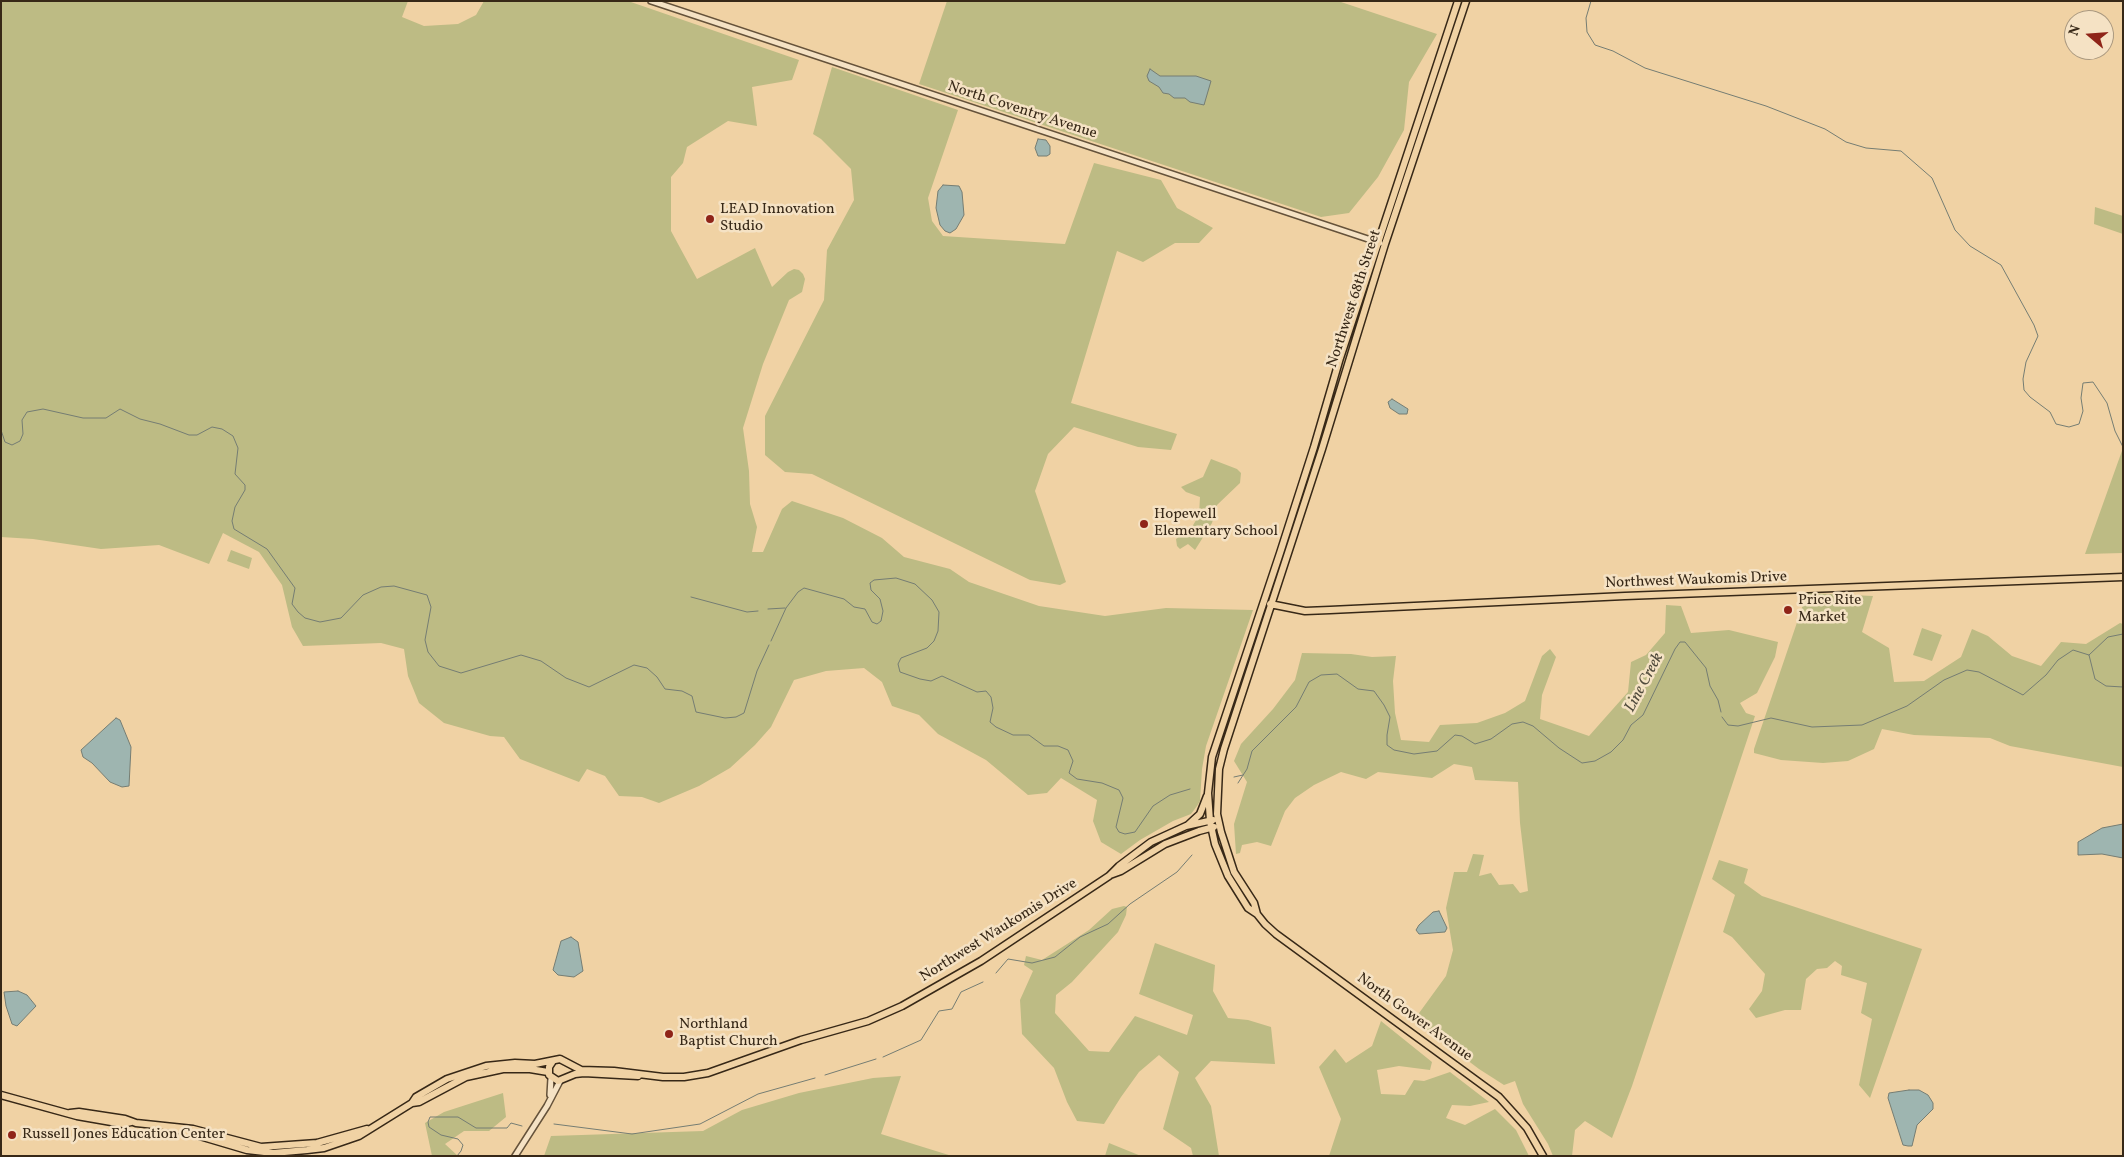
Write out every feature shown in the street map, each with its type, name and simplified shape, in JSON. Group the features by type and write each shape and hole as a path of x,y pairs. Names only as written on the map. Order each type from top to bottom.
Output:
{"main road":[{"name":"Northwest 68th Street","path":"1264,602 1378,242 1458,1"},
{"name":"Northwest 68th Street","path":"1272,605 1385,244 1466,1"},
{"path":"1280,553 1288,556"},
{"name":"Northwest Waukomis Drive","path":"1264,602 1305,611 2123,577"},
{"name":"North Gower Avenue","path":"1257,914 1248,908 1228,876 1210,824 1208,793 1212,757 1264,602"},
{"path":"1218,819 1219,770 1224,749 1272,605"},
{"path":"1186,826 1200,814 1208,793"},
{"name":"Northwest Waukomis Drive","path":"568,1078 584,1073 626,1077 684,1077 708,1073 801,1040 868,1021 902,1006 981,961 1109,876 1218,819"},
{"name":"North Gower Avenue","path":"1218,819 1226,852 1234,872 1254,903 1257,914 1264,924 1499,1096 1527,1128 1543,1156"},
{"name":"Northwest Waukomis Drive","path":"1109,876 1151,842 1186,826 1210,824 1219,826"},
{"path":"1,1095 37,1106 70,1113 79,1112 124,1119 131,1122 193,1130 261,1147 317,1144 368,1129 453,1082 487,1071 530,1069 550,1075 560,1081 568,1078 569,1064 563,1059 535,1064 514,1063 474,1068 448,1079 416,1097 412,1103"},
{"path":"550,1075 549,1067 553,1061"},
{"name":"Northwest Waukomis Drive","path":"569,1064 581,1070 622,1072 644,1076"}],"street":[{"name":"North Coventry Avenue","path":"651,1 1385,244"},
{"path":"547,1106 551,1093 550,1075"},
{"path":"515,1156 547,1106 560,1081"}],"shaded area":[{"path":"1,1 408,1 402,17 424,26 458,24 476,15 484,1 628,1 799,60 792,80 752,87 757,126 728,121 687,147 683,163 671,177 671,231 697,279 755,248 772,287 794,269 799,270 805,279 802,292 789,300 763,364 743,428 749,471 750,504 757,527 752,552 763,552 782,509 792,501 843,518 882,538 904,557 950,569 969,582 1039,606 1105,616 1166,608 1253,610 1206,746 1200,801 1197,806 1191,814 1173,821 1140,840 1121,854 1101,842 1093,821 1097,800 1061,778 1047,793 1028,795 986,760 938,734 919,715 892,706 882,682 864,668 826,671 794,680 771,727 755,745 730,768 699,786 659,803 642,797 619,796 605,776 587,769 579,782 520,759 504,737 490,736 444,723 419,703 408,676 404,649 381,643 303,646 292,627 282,585 259,552 223,533 209,564 159,545 101,549 33,539 1,537"},
{"path":"947,1 1338,1 1437,34 1409,82 1404,130 1378,177 1349,213 1321,217 919,84"},
{"path":"832,67 958,110 928,198 932,221 943,236 1065,244 1094,163 1161,180 1177,208 1213,228 1199,243 1175,243 1143,262 1117,251 1071,403 1177,434 1171,450 1138,447 1074,427 1048,454 1035,491 1066,582 1060,585 1030,580 812,474 785,472 765,455 765,416 824,300 827,250 854,200 851,169 821,139 813,134"},
{"path":"2095,207 2123,216 2123,234 2094,224"},
{"path":"2123,448 2123,553 2085,554"},
{"path":"1211,459 1237,469 1241,473 1240,483 1217,505 1212,523 1195,550 1188,544 1180,549 1177,546 1176,539 1180,536 1180,531 1192,527 1199,515 1200,497 1186,492 1181,487 1203,477"},
{"path":"231,550 252,558 249,569 227,561"},
{"path":"1807,593 1873,596 1862,632 1889,648 1894,682 1924,681 1961,657 1972,629 1988,636 2012,656 2041,666 2061,642 2086,644 2120,623 2123,624 2123,767 2010,746 1990,738 1914,735 1882,729 1874,749 1848,761 1823,763 1781,760 1754,753"},
{"path":"1666,605 1681,606 1691,633 1729,630 1778,642 1775,657 1757,693 1740,703 1746,713 1755,716 1632,1086 1612,1138 1585,1121 1575,1130 1572,1156 1553,1156 1548,1144 1523,1104 1515,1081 1504,1085 1479,1069 1414,1020 1446,976 1453,950 1446,908 1454,872 1467,872 1473,854 1484,855 1479,876 1491,873 1499,885 1513,884 1520,893 1528,891 1520,823 1518,782 1475,780 1472,767 1454,764 1432,778 1378,772 1366,779 1341,772 1314,785 1295,798 1285,811 1271,846 1257,842 1242,845 1240,853 1236,854 1234,824 1247,782 1234,761 1241,744 1273,709 1295,680 1302,653 1351,654 1372,657 1396,656 1393,681 1395,713 1401,740 1429,742 1440,725 1477,723 1505,713 1525,701 1542,656 1550,649 1556,657 1542,695 1540,719 1589,736 1628,692 1631,662 1646,655 1665,633"},
{"path":"1922,628 1942,635 1932,661 1913,655"},
{"path":"1719,860 1748,869 1744,883 1762,896 1922,949 1870,1098 1859,1085 1872,1019 1861,1013 1867,983 1841,975 1842,966 1835,961 1827,968 1817,969 1806,979 1801,1010 1785,1010 1756,1018 1749,1009 1762,991 1765,974 1732,937 1723,932 1735,895 1712,879"},
{"path":"1127,907 1126,915 1118,932 1072,982 1056,995 1055,1013 1089,1051 1109,1052 1135,1016 1187,1035 1193,1015 1139,994 1155,943 1215,965 1213,991 1228,1018 1248,1020 1271,1027 1275,1064 1211,1061 1195,1078 1211,1106 1219,1156 1193,1156 1191,1148 1163,1129 1179,1072 1159,1055 1139,1072 1104,1124 1077,1121 1067,1102 1054,1068 1022,1034 1020,1000 1033,971 1024,965 1026,956 1042,960 1089,930 1112,909"},
{"path":"1381,1021 1432,1062 1430,1070 1399,1066 1377,1070 1381,1094 1405,1095 1414,1080 1424,1081 1450,1072 1489,1102 1470,1106 1452,1105 1446,1118 1465,1125 1495,1109 1516,1130 1529,1156 1329,1156 1341,1119 1319,1067 1335,1049 1346,1063 1372,1046"},
{"path":"901,1076 881,1134 952,1156 544,1156 551,1136 703,1131 742,1110 799,1093 873,1078"},
{"path":"503,1093 506,1117 489,1131 464,1131 445,1144 458,1156 432,1156 425,1123 444,1112"},
{"path":"1109,1143 1141,1156 1105,1156"}],"water":[{"path":"1150,69 1160,76 1196,76 1211,81 1204,105 1190,102 1185,98 1174,98 1169,94 1163,93 1159,87 1149,81 1147,76"},
{"path":"1038,139 1046,140 1050,146 1050,154 1047,156 1038,156 1035,148"},
{"path":"943,185 959,186 962,192 964,215 956,229 950,233 945,231 940,225 936,208 938,191"},
{"path":"1392,399 1408,409 1407,414 1399,414 1390,408 1388,402"},
{"path":"116,718 120,720 131,747 129,786 122,787 110,782 92,763 83,757 81,750"},
{"path":"2123,824 2123,858 2102,854 2078,855 2078,842 2102,828"},
{"path":"1439,911 1447,928 1445,932 1419,934 1416,930 1419,925 1433,912"},
{"path":"571,937 578,942 583,971 574,977 558,975 553,970 561,941"},
{"path":"18,991 27,995 36,1006 17,1026 12,1024 4,992"},
{"path":"1919,1090 1928,1095 1933,1103 1933,1109 1917,1125 1912,1146 1903,1145 1888,1098 1889,1093"}],"waterway":[{"path":"1591,1 1586,18 1587,32 1595,45 1613,51 1645,68 1766,106 1825,129 1846,142 1866,148 1901,151 1932,178 1955,230 1970,246 2001,265 2034,325 2038,336 2026,362 2023,379 2024,390 2050,412 2056,424 2069,427 2079,424 2083,411 2081,398 2083,383 2093,382 2107,403 2115,431 2123,447"},
{"name":"Line Creek","path":"1,430 5,442 12,445 20,441 23,434 22,420 27,412 43,409 83,418 106,418 120,409 140,419 189,435 197,435 212,427 222,429 233,436 238,448 235,474 245,485 245,490 235,507 232,521 234,529 267,549 295,588 292,604 298,612 305,618 320,622 341,618 363,595 381,587 394,586 427,595 431,607 425,640 428,652 439,666 461,673 521,655 541,661 566,678 589,687 634,665 647,668 657,677 665,689 682,691 692,696 696,712 725,718 736,717 744,713 757,671 769,645"},
{"name":"Line Creek","path":"771,641 786,608 798,592 804,588 844,599 854,607 865,609 872,622 877,624 881,621 883,611 880,599 871,590 870,583 874,580 896,578 915,584 932,600 939,612 938,631 934,641 927,648 901,658 898,664 900,672 931,681 942,676 977,692 986,691 991,697 993,708 990,722 996,727 1013,735 1029,735 1044,746 1058,746 1068,750 1073,761 1069,773 1077,779 1102,783 1119,790 1123,798 1116,827 1119,832 1125,834 1135,832 1153,806 1170,795 1190,789"},
{"path":"691,597 747,612 758,611"},
{"path":"768,609 785,608"},
{"path":"2089,655 2108,637 2123,634"},
{"name":"Line Creek","path":"1238,783 1247,769 1252,751 1296,707 1309,682 1321,675 1337,674 1358,689 1374,691 1390,717 1387,745 1394,750 1414,754 1437,751 1455,735 1462,736 1475,744 1491,739 1512,724 1523,722 1533,726 1559,748 1582,763 1595,761 1611,752 1623,740 1631,725 1643,715 1680,642 1685,642 1706,668 1710,686 1718,700 1721,712"},
{"name":"Line Creek","path":"1722,717 1728,725 1738,726 1771,718 1812,727 1862,725 1907,706 1944,680 1967,670 1979,672 2023,695 2046,675 2058,660 2073,650 2089,655 2095,679 2106,686 2123,687"},
{"name":"Line Creek","path":"1234,777 1243,775"},
{"path":"996,973 1008,959 1032,963 1055,957 1080,937 1108,924 1130,904 1177,872 1192,855"},
{"path":"883,1057 921,1040 939,1011 952,1009 961,992 983,982"},
{"path":"825,1075 876,1059"},
{"path":"554,1124 632,1134 700,1124 758,1094 815,1078"},
{"path":"457,1156 463,1145 458,1139 441,1135 429,1127 430,1117 458,1117 476,1128 507,1128 511,1123 522,1126"}],"place":[{"name":"LEAD Innovation Studio","path":"710,219"},
{"name":"Hopewell Elementary School","path":"1144,524"},
{"name":"Price Rite Market","path":"1788,610"},
{"name":"Northland Baptist Church","path":"669,1034"},
{"name":"Russell Jones Education Center","path":"12,1135"}]}
